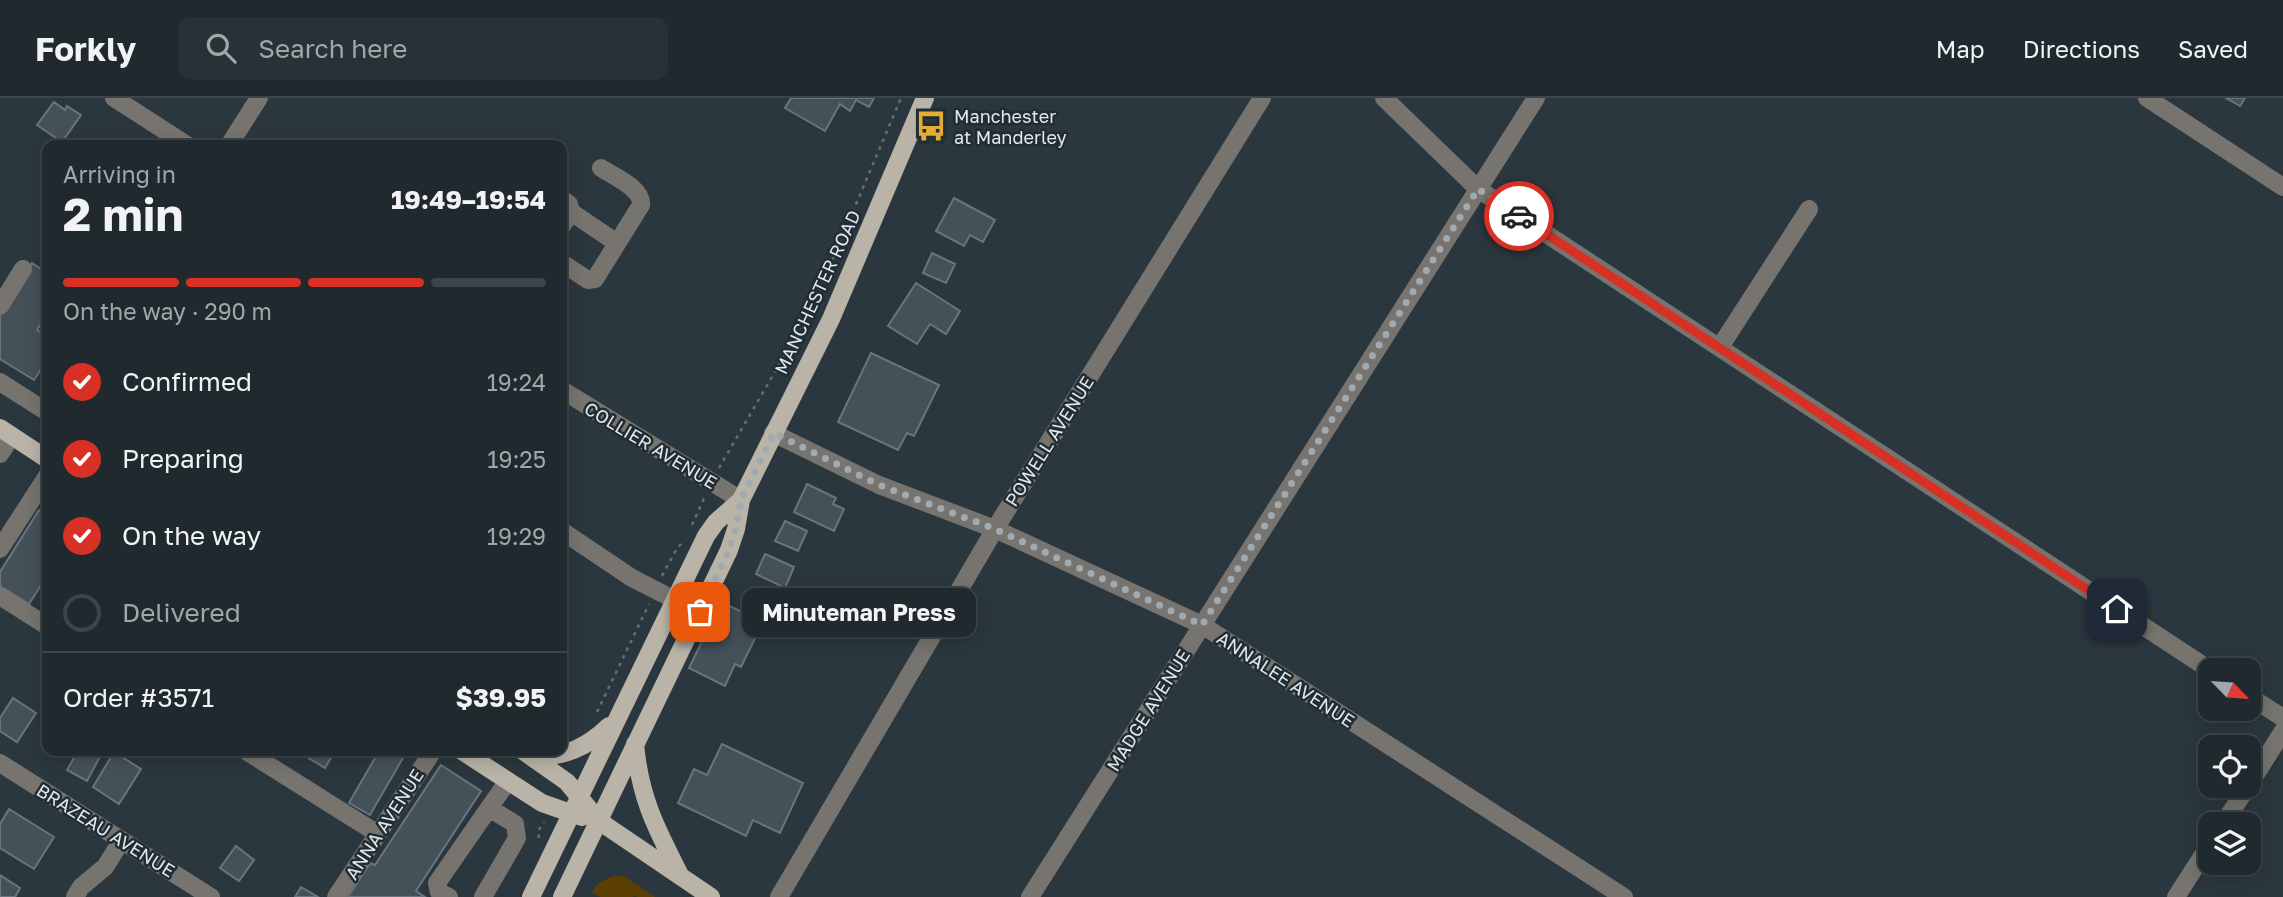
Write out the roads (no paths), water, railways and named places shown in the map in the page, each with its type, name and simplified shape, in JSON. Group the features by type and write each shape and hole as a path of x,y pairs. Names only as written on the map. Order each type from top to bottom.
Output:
{"main road":[{"name":"MANCHESTER ROAD","path":"562,897 729,550 741,500 835,311 925,98"},
{"path":"6,432 42,456"},
{"name":"MANCHESTER ROAD","path":"531,897 706,536 716,522 741,500"},
{"path":"567,751 575,750 598,736 616,719"},
{"path":"635,744 642,792 682,878"},
{"path":"470,756 542,803 599,821"},
{"path":"530,756 562,778 599,821 711,897"}],"street":[{"path":"114,98 179,140"},
{"path":"232,140 259,98"},
{"name":"POWELL AVENUE","path":"779,897 995,529 1262,98"},
{"path":"1384,98 1478,189 2198,662"},
{"name":"MADGE AVENUE","path":"1030,897 1536,98"},
{"path":"2147,98 2283,187"},
{"path":"567,266 588,280 595,279 642,205 642,199 636,191 601,168"},
{"path":"1720,347 1809,209"},
{"path":"567,211 617,243"},
{"path":"0,306 23,269"},
{"path":"0,382 42,409"},
{"name":"COLLIER AVENUE","path":"567,393 741,500"},
{"path":"0,454 6,432"},
{"name":"ANNALEE AVENUE","path":"774,433 879,485 995,529 1202,625 1624,897"},
{"path":"0,550 42,485"},
{"path":"567,534 632,578 675,600"},
{"path":"0,596 42,622"},
{"path":"2261,703 2283,718"},
{"path":"2261,765 2283,731"},
{"path":"254,756 378,834"},
{"name":"ANNA AVENUE","path":"336,897 430,756"},
{"name":"BRAZEAU AVENUE","path":"0,763 211,897"},
{"path":"449,897 439,892 437,883 508,781"},
{"path":"483,897 517,838 515,824 489,808"},
{"path":"75,897 81,887 105,867 122,840"},
{"path":"2176,897 2198,863"}],"place":[{"name":"Manchester at Manderley","path":"931,126"},
{"name":"Minuteman Press","path":"700,612"}]}
